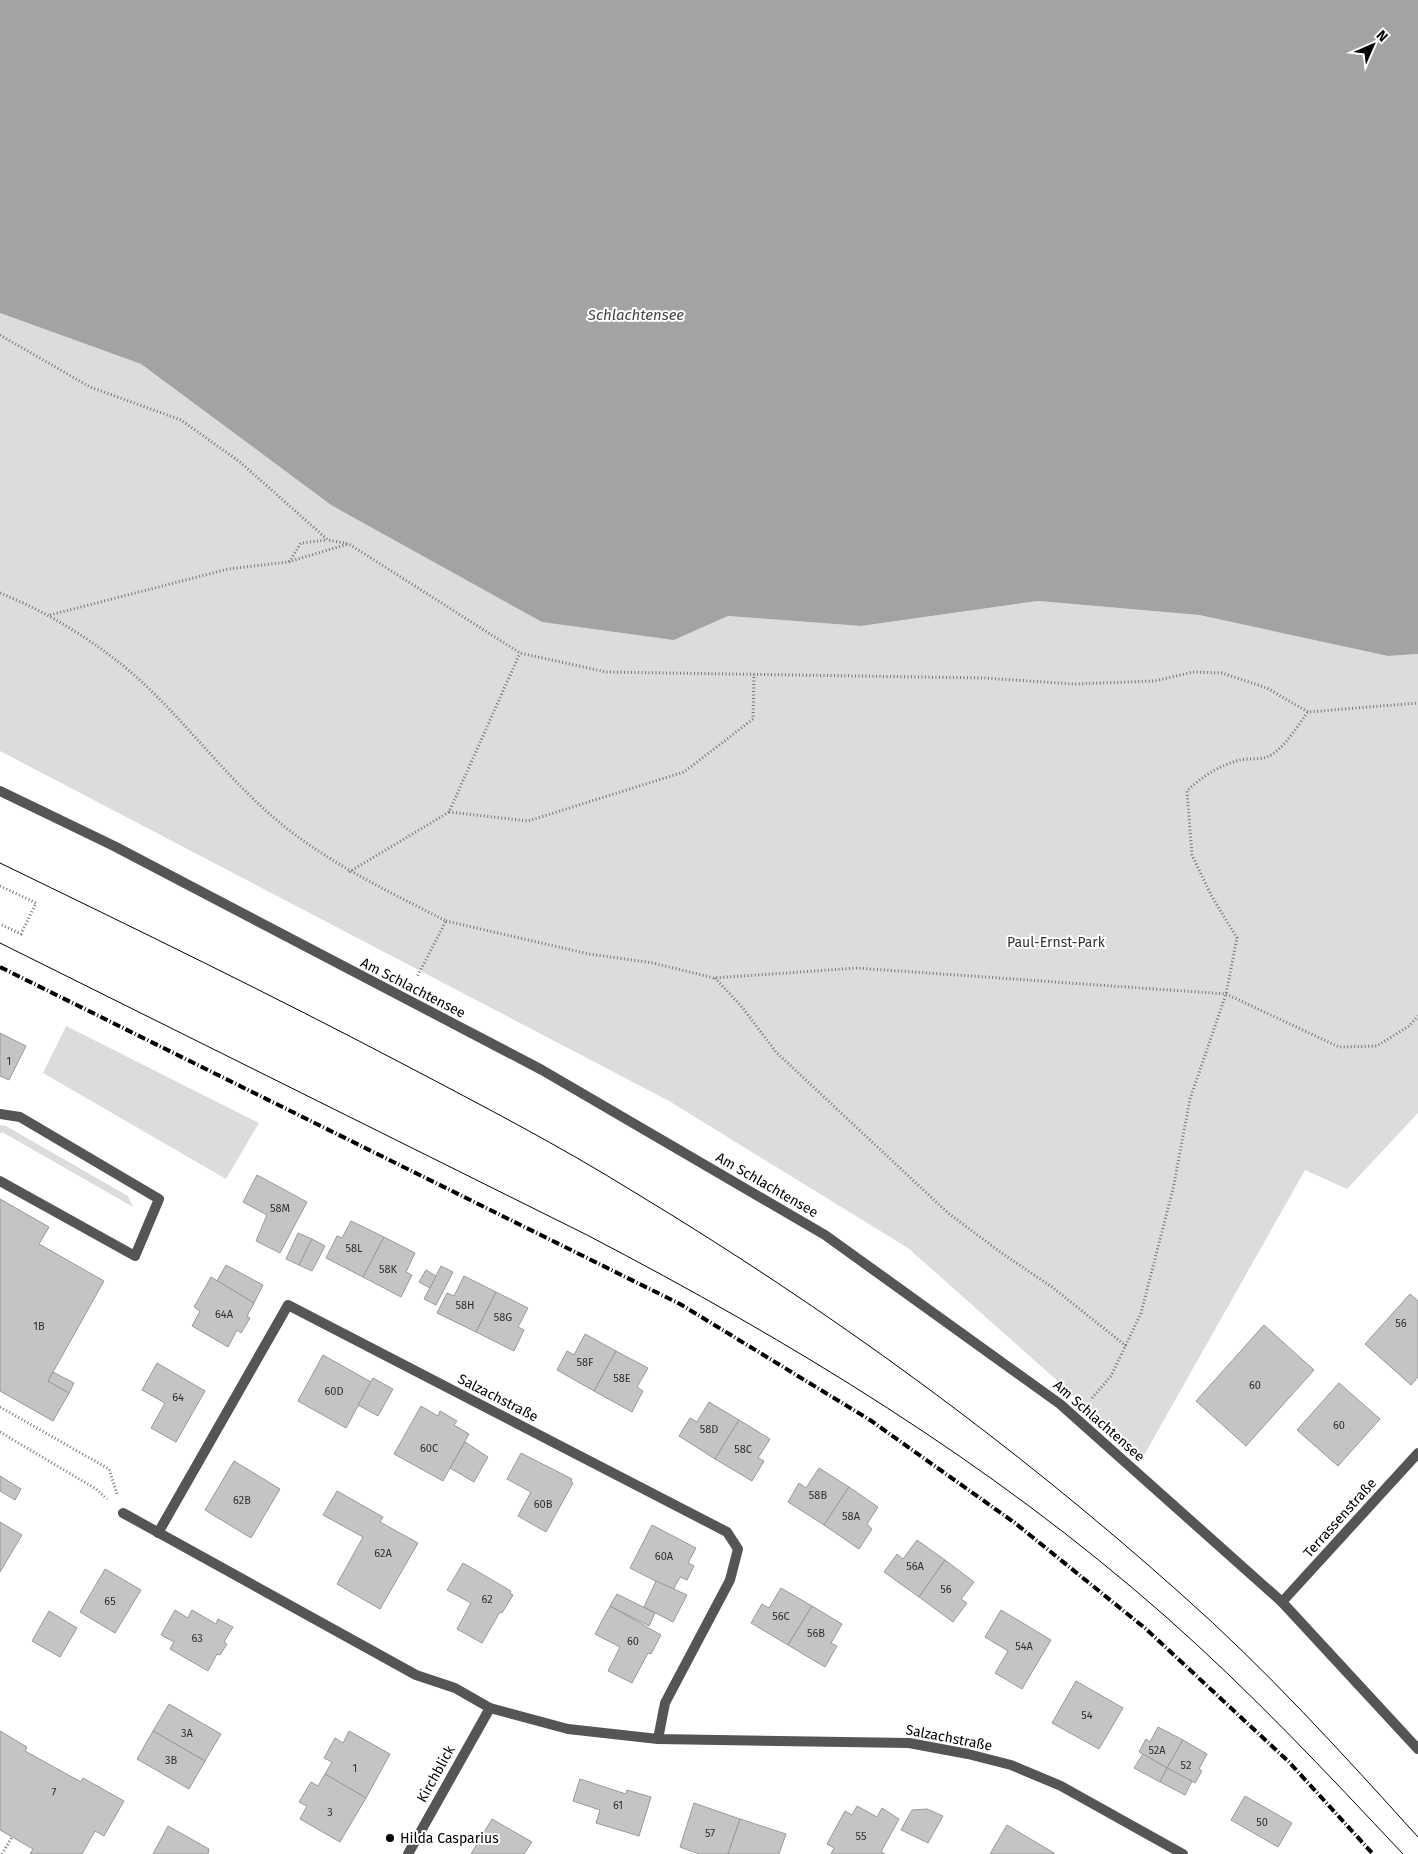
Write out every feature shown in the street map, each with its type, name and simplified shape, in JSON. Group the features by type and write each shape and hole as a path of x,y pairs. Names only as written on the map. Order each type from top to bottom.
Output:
{"street":[{"name":"Am Schlachtensee","path":"0,792 114,846 542,1070 825,1235 1060,1404 1282,1602 1418,1749"},
{"path":"0,1114 20,1117 159,1199 135,1256 0,1181"},
{"name":"Salzachstraße","path":"158,1533 288,1305 727,1532 738,1549 730,1580 665,1703 658,1739"},
{"name":"Terrassenstraße","path":"1282,1602 1418,1453"},
{"name":"Salzachstraße","path":"123,1513 416,1675 455,1688 490,1708 568,1729 658,1739 909,1742 968,1754 1011,1765 1060,1786 1183,1854"},
{"name":"Kirchblick","path":"408,1854 490,1708"}],"path":[{"path":"0,335 90,387 181,420 240,462 328,540"},
{"path":"288,562 301,543 328,540 349,544 520,653 606,672 985,678 1073,684 1155,681 1193,672 1222,673 1267,688 1308,712 1418,703"},
{"path":"50,615 228,569 288,562 349,544"},
{"path":"0,593 50,615 126,668 263,808 316,850 349,872 446,921 589,954 654,963 714,978 857,968 1226,994 1340,1047 1377,1046 1409,1026 1418,1016"},
{"path":"349,872 449,812 520,653"},
{"path":"449,812 528,822 684,772 753,719 754,674"},
{"path":"1092,1398 1112,1376 1141,1313 1172,1189 1190,1099 1226,994 1237,938 1211,895 1192,854 1187,791 1199,779 1219,768 1240,760 1267,757 1284,744 1308,712"},
{"path":"0,886 36,903 22,934 0,924"},
{"path":"417,977 446,921"},
{"path":"714,978 742,1007 776,1052 948,1213 1003,1254 1052,1286 1126,1346"},
{"path":"0,1407 109,1469 123,1513"},
{"path":"0,1432 96,1489 123,1513"},
{"path":"2,1854 12,1837"}],"green space":[{"name":"Paul-Ernst-Park","path":"0,313 141,364 331,505 674,640 728,616 861,626 1038,601 1199,615 1388,656 1418,654 1418,1113 1347,1189 1305,1170 1143,1457 908,1248 669,1101 0,751"},
{"path":"66,1026 259,1123 226,1179 43,1073"},
{"path":"0,1125 6,1126 128,1196 133,1207 2,1132 0,1134"}],"water":[{"name":"Schlachtensee","path":"0,0 1418,0 1418,654 1388,656 1199,615 1038,601 861,626 728,616 674,640 542,622 331,505 141,364 0,313"}],"building":[{"path":"0,1033 26,1046 9,1080 0,1076"},
{"path":"257,1175 307,1202 280,1253 256,1241 267,1215 243,1202"},
{"path":"0,1199 49,1227 39,1244 104,1281 48,1381 69,1393 53,1421 0,1391"},
{"path":"351,1221 384,1237 363,1277 326,1258 337,1236 342,1238"},
{"path":"298,1233 312,1239 299,1265 286,1259"},
{"path":"384,1237 415,1253 406,1272 412,1275 401,1297 363,1277"},
{"path":"312,1239 325,1246 312,1271 299,1265"},
{"path":"226,1265 263,1285 254,1303 217,1281"},
{"path":"441,1266 453,1272 436,1305 424,1299"},
{"path":"426,1270 436,1276 430,1288 419,1282"},
{"path":"464,1276 496,1292 476,1332 437,1313 447,1293 454,1296"},
{"path":"211,1277 254,1303 247,1316 250,1318 241,1333 237,1330 228,1347 192,1326 200,1311 194,1307"},
{"path":"496,1292 528,1308 518,1327 524,1330 514,1351 476,1332"},
{"path":"1410,1294 1418,1301 1418,1377 1411,1385 1365,1344"},
{"path":"1264,1325 1314,1370 1246,1446 1196,1401"},
{"path":"585,1334 616,1351 594,1391 557,1370 567,1351 574,1355"},
{"path":"616,1351 648,1368 637,1387 643,1391 632,1412 594,1391"},
{"path":"323,1355 371,1382 346,1428 298,1401"},
{"path":"157,1363 205,1391 176,1442 151,1428 165,1403 142,1390"},
{"path":"53,1372 74,1383 69,1393 48,1381"},
{"path":"373,1378 393,1389 378,1416 358,1405"},
{"path":"1339,1383 1380,1419 1338,1466 1297,1430"},
{"path":"709,1402 739,1420 715,1459 679,1436 690,1418 697,1422"},
{"path":"421,1406 438,1416 440,1411 457,1421 454,1425 469,1434 443,1481 394,1454"},
{"path":"739,1420 770,1439 758,1458 764,1461 752,1481 715,1459"},
{"path":"465,1442 488,1457 474,1482 450,1468"},
{"path":"521,1453 572,1479 573,1483 546,1532 518,1516 531,1492 507,1479"},
{"path":"234,1461 280,1489 251,1538 205,1510"},
{"path":"819,1468 849,1487 824,1525 788,1502 799,1483 806,1488"},
{"path":"0,1476 21,1489 15,1500 0,1491"},
{"path":"849,1487 878,1507 867,1524 872,1529 859,1549 824,1525"},
{"path":"337,1491 383,1517 380,1522 418,1543 380,1609 337,1584 363,1537 323,1515"},
{"path":"0,1522 22,1535 0,1572"},
{"path":"652,1525 696,1548 688,1563 694,1566 687,1580 680,1577 673,1590 630,1568"},
{"path":"917,1540 945,1560 919,1597 884,1572 897,1554 903,1559"},
{"path":"945,1560 974,1582 961,1599 967,1603 953,1622 919,1597"},
{"path":"463,1563 511,1591 510,1593 513,1595 502,1613 500,1612 482,1643 457,1629 471,1603 447,1590"},
{"path":"105,1569 141,1590 115,1633 80,1612"},
{"path":"656,1581 687,1595 673,1622 644,1607"},
{"path":"781,1588 812,1606 788,1645 751,1623 762,1604 769,1608"},
{"path":"617,1594 655,1613 649,1626 610,1606"},
{"path":"610,1606 661,1635 651,1654 648,1653 632,1683 608,1671 620,1647 595,1634"},
{"path":"812,1606 842,1624 831,1643 837,1646 825,1667 788,1645"},
{"path":"175,1610 188,1618 192,1610 216,1624 218,1619 233,1627 224,1642 227,1644 220,1655 217,1654 208,1671 170,1649 174,1642 161,1635"},
{"path":"1001,1610 1051,1640 1022,1689 995,1673 1008,1651 985,1637"},
{"path":"49,1611 77,1628 60,1657 32,1641"},
{"path":"1076,1681 1123,1708 1099,1749 1052,1723"},
{"path":"169,1704 221,1734 205,1761 153,1731"},
{"path":"1158,1727 1183,1740 1167,1768 1139,1752 1146,1739 1150,1742"},
{"path":"0,1731 27,1747 25,1751 81,1782 83,1778 124,1801 104,1836 95,1831 82,1854 30,1854 33,1849 0,1830"},
{"path":"153,1731 205,1761 189,1789 137,1759"},
{"path":"349,1731 390,1754 366,1798 325,1774 332,1762 324,1758 335,1738 343,1743"},
{"path":"1183,1740 1207,1754 1199,1769 1202,1771 1195,1783 1167,1768"},
{"path":"1143,1754 1167,1768 1160,1782 1134,1768"},
{"path":"1167,1768 1192,1781 1185,1795 1160,1782"},
{"path":"325,1774 366,1798 340,1842 300,1819 307,1806 299,1802 311,1782 318,1786"},
{"path":"580,1779 626,1794 627,1790 651,1797 639,1836 596,1823 600,1810 573,1801"},
{"path":"1245,1796 1292,1823 1278,1847 1231,1820"},
{"path":"694,1803 740,1819 728,1854 699,1854 680,1847"},
{"path":"857,1806 877,1817 882,1808 899,1819 881,1852 885,1854 831,1854 834,1848 827,1844 845,1811 852,1815"},
{"path":"927,1809 943,1816 928,1843 901,1830 912,1810"},
{"path":"492,1819 532,1842 524,1854 471,1854"},
{"path":"740,1819 786,1834 779,1854 728,1854"},
{"path":"1007,1825 1054,1853 1054,1854 990,1854"},
{"path":"168,1826 209,1849 208,1854 153,1854"}],"tram line":[{"path":"0,863 305,1013 521,1127 606,1175 706,1237 848,1331 985,1431 1117,1538 1181,1594 1273,1682 1418,1837"},
{"path":"0,943 587,1235 739,1318 887,1408 959,1456 1030,1507 1165,1616 1257,1702 1403,1854"}],"railway":[{"path":"0,967 680,1304 870,1420 1015,1523 1146,1629 1289,1762 1373,1854"}],"place":[{"name":"Hilda Casparius","path":"390,1838"}]}
